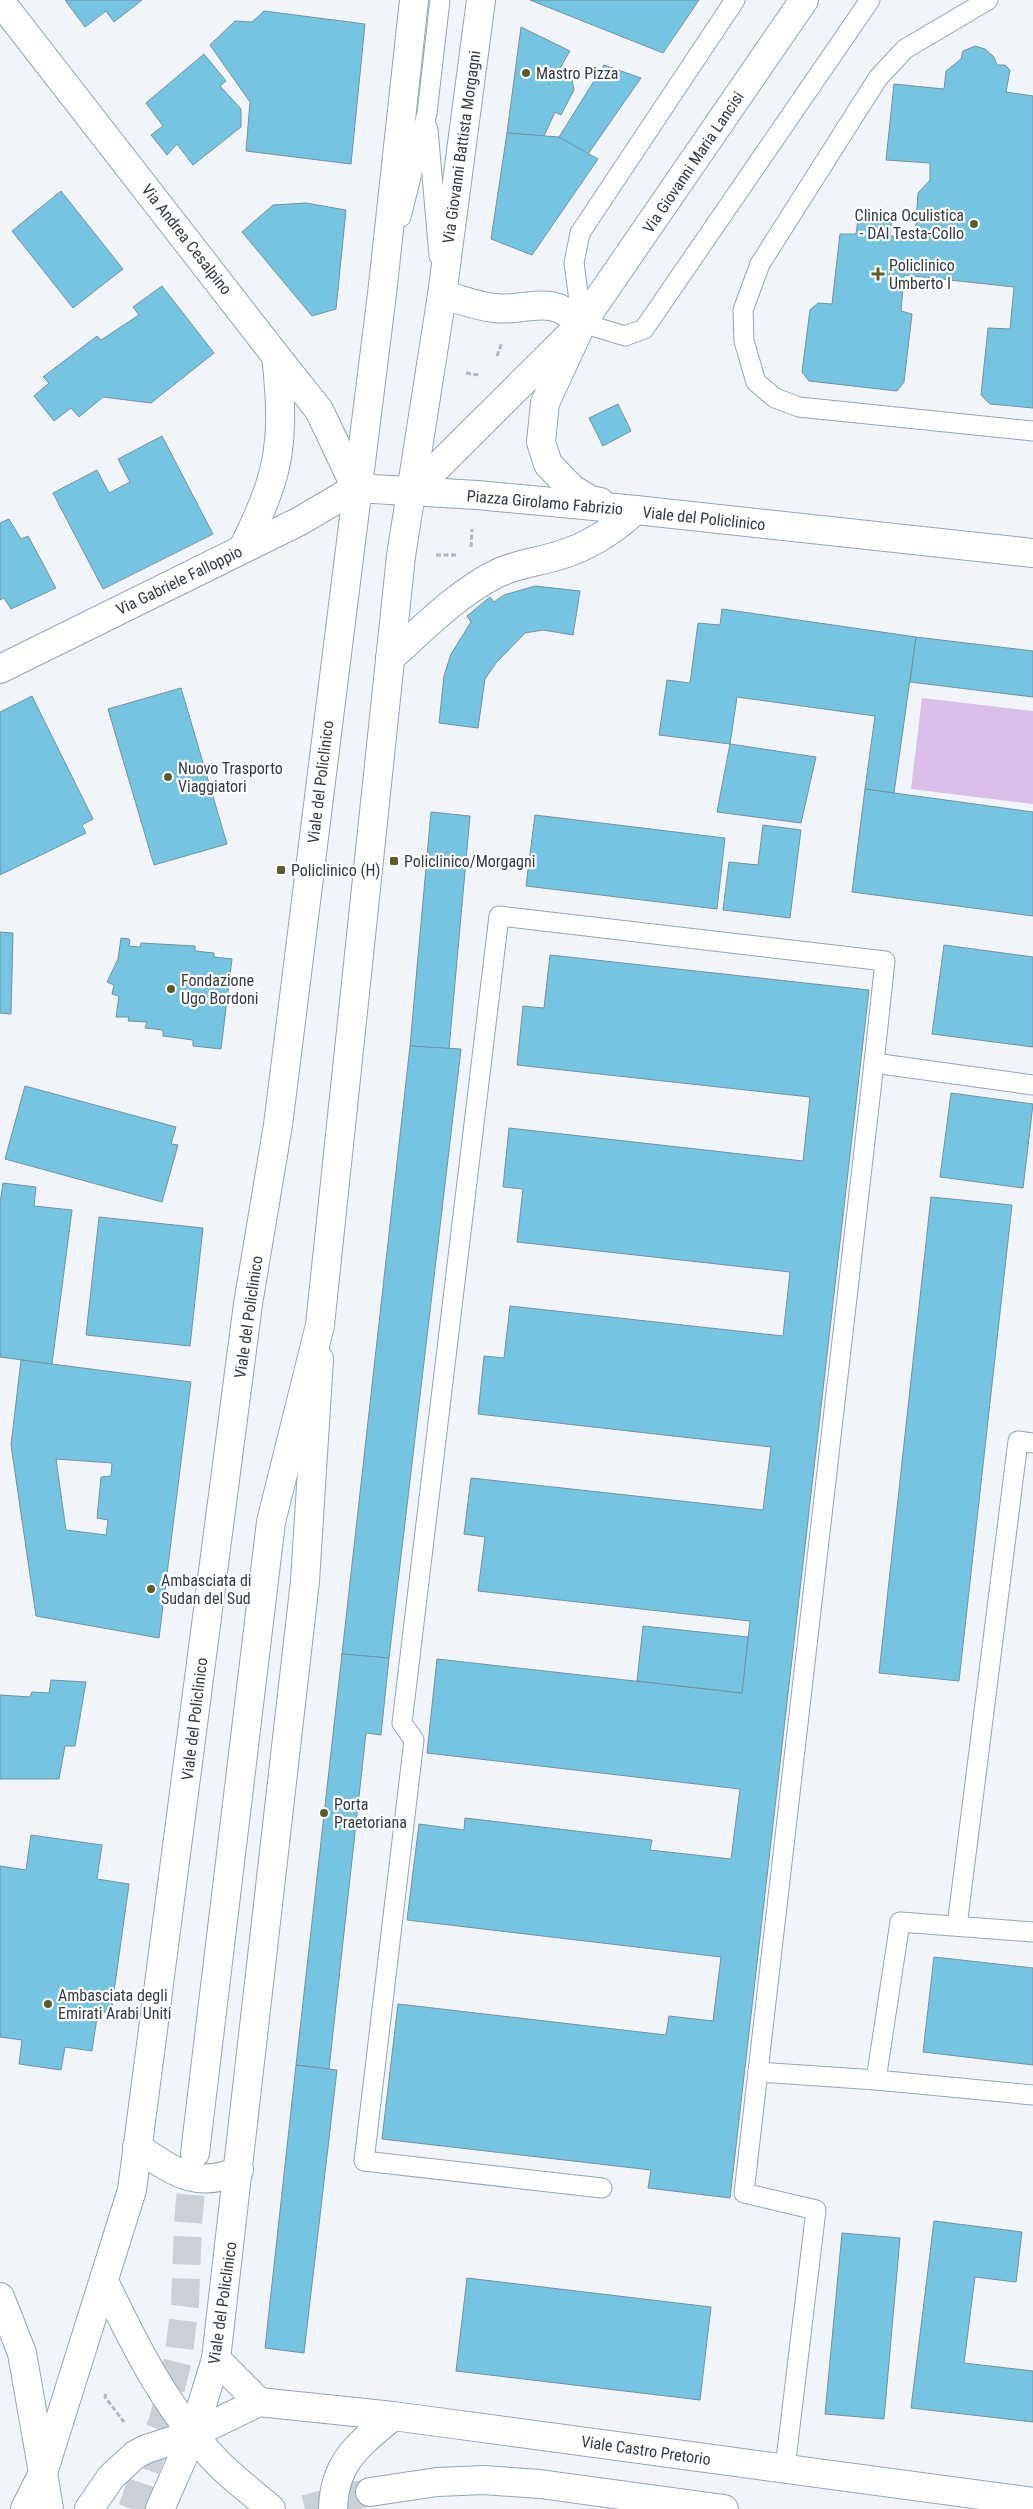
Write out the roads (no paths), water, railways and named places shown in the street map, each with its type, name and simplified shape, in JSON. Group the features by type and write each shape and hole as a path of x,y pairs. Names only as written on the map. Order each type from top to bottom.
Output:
{"main road":[{"name":"Via Giovanni Battista Morgagni","path":"356,488 382,294 414,0"},
{"name":"Via Giovanni Battista Morgagni","path":"411,492 442,295 481,0"},
{"name":"Via Giovanni Maria Lancisi","path":"582,323 804,0"},
{"name":"Via Andrea Cesalpino","path":"0,1 319,410 356,488"},
{"path":"411,492 582,323 567,311 556,306 494,308 442,295"},
{"name":"Piazza Girolamo Fabrizio","path":"582,323 545,403 541,429 544,454 562,481 580,494 590,500 636,510"},
{"path":"243,548 265,500 275,468 280,410 276,356"},
{"name":"Piazza Girolamo Fabrizio","path":"356,488 477,495 636,510"},
{"name":"Via Gabriele Falloppio","path":"0,669 243,548 300,522 356,488"},
{"name":"Viale del Policlinico","path":"25,2509 43,2473 130,2197 247,1314 278,1125 356,488"},
{"name":"Viale del Policlinico","path":"160,2509 193,2434 216,2359 306,1581 320,1325 390,658 411,492"},
{"name":"Viale del Policlinico","path":"390,658 455,602 497,574 598,541 636,510 1033,553"},
{"path":"194,2153 271,1522 320,1325"},
{"path":"137,2146 181,2174 195,2180 213,2179 239,2170"},
{"path":"104,2281 137,2351 193,2434 219,2464 271,2509"},
{"path":"0,2297 22,2353 43,2473"},
{"path":"89,2509 111,2477 129,2460 146,2449 193,2434 260,2402 216,2359"},
{"name":"Viale Castro Pretorio","path":"260,2402 394,2416 1033,2502"},
{"path":"333,2509 337,2480 347,2459 394,2416"},
{"name":"Viale del Policlinico","path":"43,2473 49,2509"},
{"path":"370,2492 437,2482 484,2480 540,2484 724,2509"}],"lane":[{"name":"Via Giovanni Battista Morgagni","path":"382,294 426,113 440,0"},
{"path":"735,0 580,233 574,263 582,323 625,336 644,329 870,0"},
{"path":"988,0 905,49 878,78 760,264 743,310 744,341 756,382 775,398 799,407 1033,431"},
{"name":"Via Giovanni Battista Morgagni","path":"426,113 442,295"},
{"path":"602,2188 364,2161 414,1740 402,1723 499,916 885,961 744,2193 816,2210 785,2468"},
{"path":"874,1064 1033,1085"},
{"path":"958,1926 1018,1441 1033,1443"},
{"path":"876,2080 900,1922 1033,1932"},
{"path":"758,2072 876,2080 1033,2095"}],"tunnel":[{"path":"132,2509 163,2420 178,2360 185,2304 188,2224 194,2154"},
{"path":"305,2509 370,2492"}],"place":[{"name":"Mastro Pizza","path":"526,73"},
{"name":"Clinica Oculistica - DAI Testa-Collo","path":"974,224"},
{"name":"Policlinico Umberto I","path":"878,274"},
{"name":"Nuovo Trasporto Viaggiatori","path":"168,777"},
{"name":"Policlinico/Morgagni","path":"394,861"},
{"name":"Policlinico (H)","path":"281,870"},
{"name":"Fondazione Ugo Bordoni","path":"171,989"},
{"name":"Ambasciata di Sudan del Sud","path":"151,1589"},
{"name":"Porta Praetoriana","path":"324,1813"},
{"name":"Ambasciata degli Emirati Arabi Uniti","path":"48,2004"}]}
